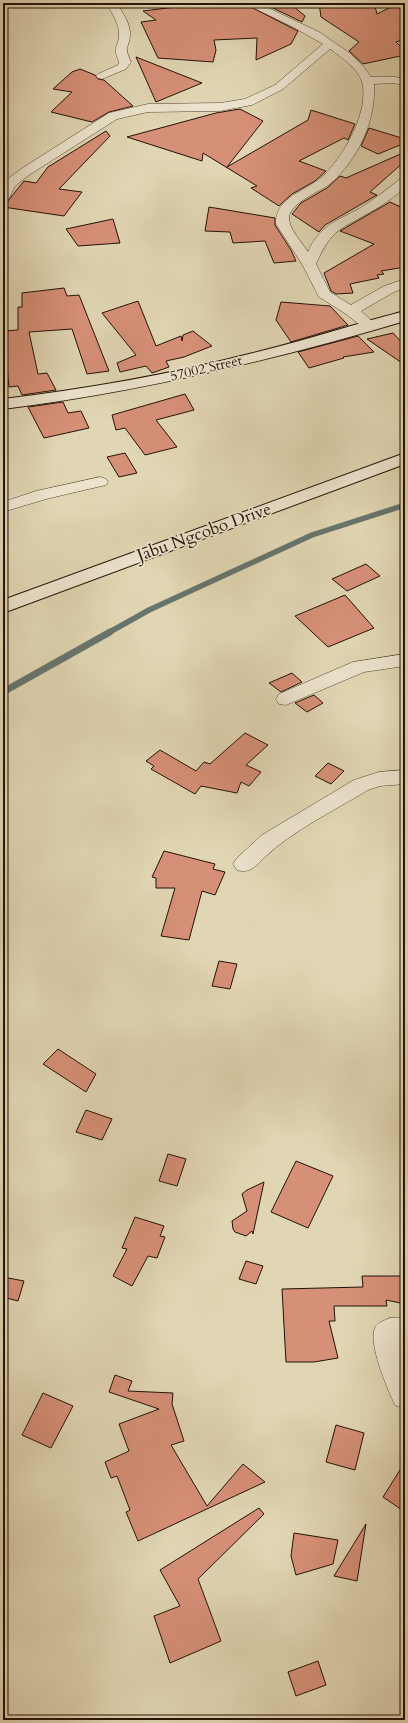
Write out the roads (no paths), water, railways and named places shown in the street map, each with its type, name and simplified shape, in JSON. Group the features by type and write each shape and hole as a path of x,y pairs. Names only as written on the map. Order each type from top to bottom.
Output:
{"street":[{"path":"51,3 95,3"},
{"path":"102,76 122,67 125,62 120,50 125,34 124,27 118,12 111,3"},
{"path":"249,3 299,24 330,44 360,68 368,81 367,115 361,133 343,160 326,180 306,194 292,201 281,217 283,224 309,264 324,294 351,311 370,326"},
{"path":"3,197 10,184 25,172 113,116 148,108 220,107 248,102 279,87 330,44"},
{"path":"368,81 395,80 405,83"},
{"path":"309,264 319,242 333,227 369,208 405,182"},
{"path":"351,311 390,289 405,283"},
{"name":"57002 Street","path":"3,404 69,395 212,368 405,316"},
{"name":"Jabu Ngcobo Drive","path":"3,608 405,458"},
{"path":"3,507 42,495 100,482"},
{"path":"286,699 360,666 405,660"},
{"path":"244,864 269,840 361,785 379,779 405,777"},
{"path":"396,1331 387,1338 394,1371 405,1396"}],"waterway":[{"path":"108,633 149,610 312,535 405,505"},
{"path":"3,692 110,632"}]}
